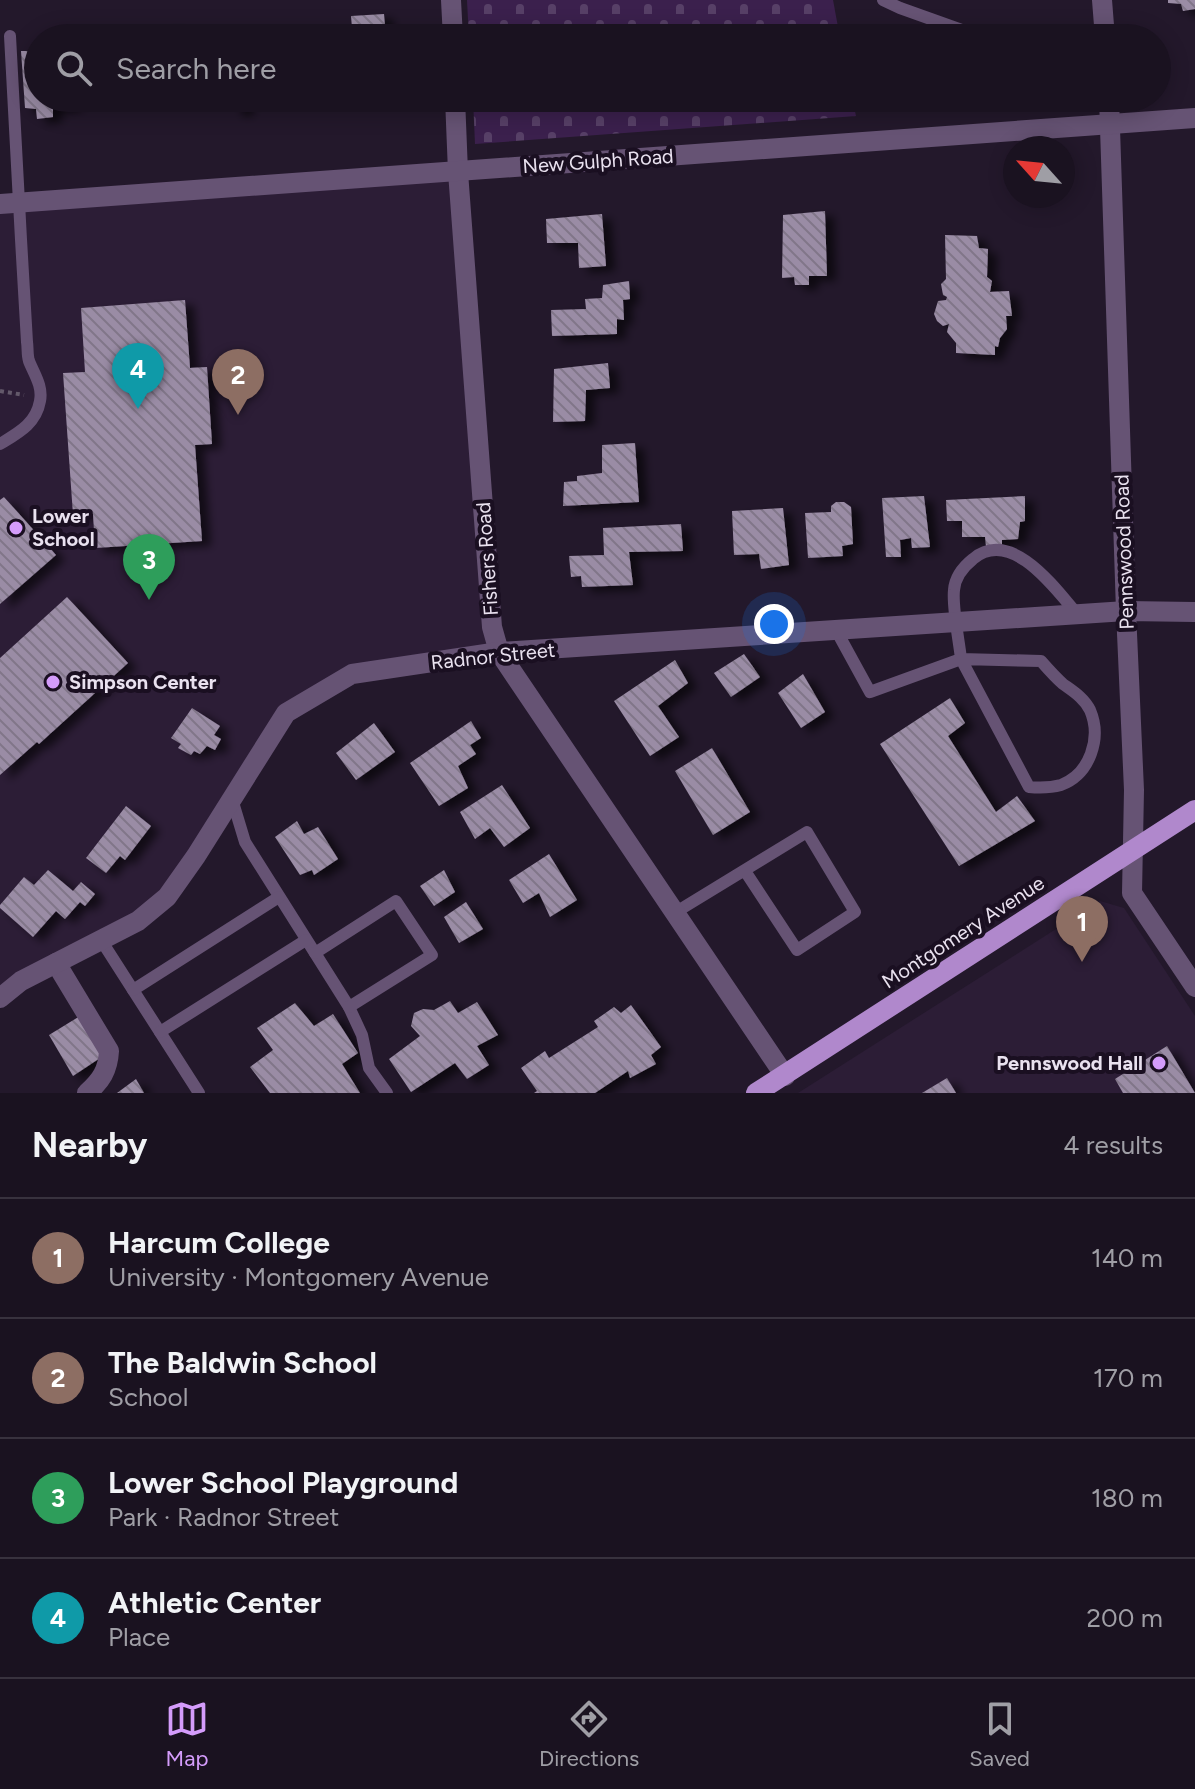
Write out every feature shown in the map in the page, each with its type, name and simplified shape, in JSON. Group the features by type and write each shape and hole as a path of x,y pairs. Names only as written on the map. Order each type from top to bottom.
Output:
{"main road":[{"name":"Montgomery Avenue","path":"756,1093 1195,810"}],"street":[{"path":"451,0 452,24"},
{"path":"1102,0 1104,24"},
{"name":"Fishers Road","path":"456,112 492,627 499,652 785,1076"},
{"name":"Pennswood Road","path":"1110,112 1134,790 1132,893 1195,987"},
{"name":"New Gulph Road","path":"9,203 1195,118"},
{"name":"Radnor Street","path":"0,998 21,981 138,921 167,897 286,713 352,674 499,652 1126,611 1195,612"},
{"path":"56,963 109,1051 105,1071 87,1093"}],"lane":[{"path":"883,0 945,24"},
{"path":"0,444 30,423 41,398 40,385 28,358 9,203 10,36"},
{"path":"836,630 870,692 961,659 1041,661 1078,694 1089,708 1095,725 1095,743 1089,759 1078,774 1064,784 1047,788 1029,787 961,659 954,589 962,568 981,552 1003,550 1023,559 1044,576 1077,614"},
{"path":"232,799 245,842 349,1007 362,1035 369,1068 387,1093"},
{"path":"676,912 807,832 855,912 797,950 745,871"},
{"path":"133,990 279,897"},
{"path":"315,953 396,901 432,955 349,1007"},
{"path":"101,940 199,1093"},
{"path":"160,1032 306,940"}],"path":[{"path":"0,391 24,395"}],"shaded area":[{"path":"458,172 499,652 352,674 286,713 167,897 0,998 0,204"},
{"path":"1100,901 1124,908 1195,1016 1195,1093 798,1093"}],"green space":[{"path":"467,0 833,0 837,24 468,24"},
{"path":"474,112 855,112 856,116 475,144"}],"building":[{"path":"1168,0 1195,0 1195,9 1183,11 1181,4 1168,3"},
{"path":"384,14 385,24 352,24 351,16"},
{"path":"21,51 24,51 24,94"},
{"path":"36,112 53,112 53,117 37,119"},
{"path":"825,211 827,276 809,276 809,285 795,285 794,277 782,278 783,215"},
{"path":"602,214 606,266 579,268 578,243 547,243 546,219"},
{"path":"945,235 977,236 979,248 988,249 987,277 992,281 990,292 1009,291 1012,316 1006,316 1007,329 998,347 995,346 995,355 956,353 956,343 947,332 949,324 943,326 934,314 938,301 947,297 943,295 941,284 946,279"},
{"path":"629,281 630,299 623,300 624,320 617,319 617,334 552,336 551,310 586,309 585,299 602,298 603,285"},
{"path":"185,300 190,368 207,367 212,444 195,445 202,541 95,548 93,514 73,515 63,373 85,372 81,308"},
{"path":"608,363 610,388 586,390 585,421 553,422 554,369"},
{"path":"635,443 639,502 563,506 564,482 577,481 577,476 602,473 602,445"},
{"path":"924,496 930,547 912,548 911,538 900,540 901,557 886,557 882,498"},
{"path":"1025,496 1025,521 1020,522 1018,539 1002,540 1002,546 986,546 985,537 962,537 962,521 947,521 946,500"},
{"name":"Lower School","path":"4,497 56,555 0,604 0,500"},
{"path":"844,502 851,507 853,544 842,546 843,556 808,558 805,513 831,512 831,506"},
{"path":"783,508 789,565 761,569 759,554 734,555 732,511"},
{"path":"681,524 683,551 629,552 633,585 582,587 581,576 571,577 569,556 604,555 603,528"},
{"name":"Simpson Center","path":"67,597 128,663 0,775 0,658"},
{"path":"744,654 760,677 731,697 714,673"},
{"path":"675,660 688,683 658,706 679,737 650,756 614,701"},
{"path":"803,674 825,712 801,728 778,693"},
{"path":"950,698 965,723 948,736 996,812 1017,796 1035,821 959,866 880,744"},
{"path":"192,708 220,726 214,735 221,739 215,750 207,746 200,754 194,751 191,755 178,748 181,744 171,738"},
{"path":"471,721 481,738 470,745 476,754 458,766 468,788 439,806 410,763"},
{"path":"374,723 395,752 356,780 336,753"},
{"path":"712,748 750,812 713,835 675,771"},
{"path":"502,785 530,828 504,847 490,828 475,839 460,812"},
{"path":"126,806 151,826 125,860 120,856 106,873 86,858"},
{"path":"297,821 304,834 318,827 338,859 314,875 312,870 300,875 275,837"},
{"path":"549,854 577,900 550,917 539,893 523,903 509,880"},
{"path":"48,870 73,891 81,882 95,894 85,906 80,902 65,919 56,911 33,937 0,905 24,877 34,885"},
{"path":"444,870 455,892 434,906 420,886"},
{"path":"466,902 483,929 459,943 444,917"},
{"path":"450,1001 458,1013 477,1002 498,1035 477,1046 489,1065 467,1079 455,1063 411,1092 389,1059 420,1036 411,1026 414,1013 423,1009 434,1010"},
{"path":"295,1003 314,1026 333,1014 358,1053 342,1064 360,1093 270,1093 250,1067 273,1050 257,1028"},
{"path":"631,1005 661,1047 651,1055 656,1064 630,1078 628,1071 595,1093 534,1093 537,1091 521,1068 545,1051 549,1058 598,1027 594,1021 614,1007 621,1013"},
{"path":"80,1016 103,1056 73,1076 49,1035"},
{"name":"Pennswood Hall","path":"1167,1046 1195,1093 1123,1093 1115,1079"},
{"path":"947,1078 956,1093 922,1093"},
{"path":"136,1079 144,1093 117,1093"}],"place":[{"name":"Athletic Center","path":"138,409"},
{"name":"The Baldwin School","path":"238,415"},
{"name":"Lower School","path":"16,528"},
{"name":"Lower School Playground","path":"149,600"},
{"name":"Simpson Center","path":"53,682"},
{"name":"Harcum College","path":"1082,962"},
{"name":"Pennswood Hall","path":"1159,1063"}]}
